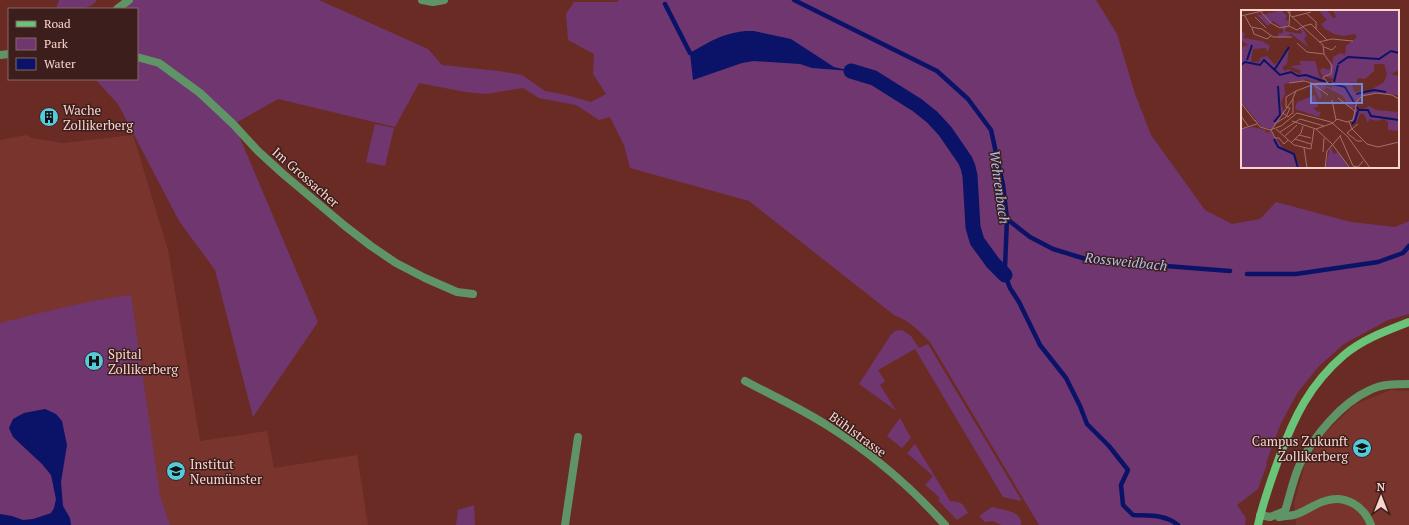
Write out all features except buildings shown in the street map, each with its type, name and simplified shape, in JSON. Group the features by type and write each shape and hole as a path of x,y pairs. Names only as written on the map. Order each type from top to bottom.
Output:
{"main road":[{"path":"1258,525 1260,514 1274,472 1289,432 1300,408 1313,387 1327,370 1345,354 1371,338 1409,322"}],"street":[{"path":"118,8 129,0"},
{"path":"422,0 433,2 444,0"},
{"name":"Im Grossacher","path":"138,56 159,63 200,93 234,124 258,151 282,174 371,246 425,278 457,292 473,294"},
{"name":"Bühlstrasse","path":"745,381 809,415 853,443 918,496 945,525"},
{"path":"1270,517 1285,511 1300,465 1316,436 1350,402 1371,389 1391,384 1409,384"},
{"path":"565,525 578,437"},
{"path":"1260,514 1270,517 1294,515 1326,500 1338,499 1350,501 1358,505 1370,521 1371,525"}],"shaded area":[{"name":"Spital Zollikerberg","path":"26,135 32,138 63,143 133,135 168,250 200,441 267,431 274,468 357,455 368,525 0,525 0,140"},
{"name":"Campus Zukunft Zollikerberg","path":"1391,390 1409,391 1409,525 1296,525 1294,503 1305,464 1326,432 1355,404"}],"green space":[{"path":"59,0 97,0 93,4 84,8 56,8"},
{"path":"129,0 319,0 428,49 442,65 522,75 545,91 591,102 606,94 593,74 594,54 568,40 566,14 574,2 618,2 618,0 1096,0 1117,34 1135,94 1151,135 1205,210 1232,224 1260,219 1276,202 1351,222 1395,227 1409,221 1409,314 1388,320 1344,344 1318,367 1298,392 1281,423 1258,489 1237,505 1246,518 1245,525 1039,525 930,342 914,326 894,315 749,201 630,168 624,145 610,117 599,120 576,105 539,98 523,88 486,94 465,92 419,83 395,127 278,99 234,124 318,322 253,417 215,270 179,221 118,104 96,80 138,80 138,8 118,8"},
{"path":"375,124 394,128 385,166 366,162"},
{"path":"131,295 160,496 170,525 0,525 0,323 49,311"},
{"path":"902,330 911,336 919,348 928,344 1022,501 1003,497 915,349 878,370 885,381 880,385 895,410 859,384 890,336 895,331"},
{"path":"900,418 911,438 902,448 887,436"},
{"path":"915,444 950,501 961,504 965,507 968,513 957,520 938,500 940,498 925,485 933,476 907,453"},
{"path":"474,505 475,525 456,525 458,510"},
{"path":"992,507 1007,510 1016,514 1021,520 1021,525 1001,525 993,521 985,522 979,516"}],"water":[{"path":"746,31 754,31 791,39 834,67 851,71 812,68 800,64 754,61 742,63 693,80 690,53 723,36"},
{"path":"45,409 56,414 62,421 67,445 61,482 63,506 70,518 71,525 0,525 0,514 23,520 33,519 51,513 54,508 56,499 51,475 42,464 13,437 9,428 13,419 24,413"}],"waterway":[{"name":"Wehrenbach","path":"794,0 937,71 968,99 991,130 1003,185 1007,219 1005,275 1010,288 1019,302 1040,345 1066,378 1087,424 1109,446 1128,470 1121,485 1123,505 1133,515 1162,517 1173,521 1178,525"},
{"path":"665,4 690,53"},
{"path":"851,71 874,78 917,105 932,117 945,131 965,160 968,167 970,176 973,227 977,241 993,263 1005,275"},
{"name":"Rossweidbach","path":"1007,219 1030,237 1053,249 1089,260 1230,271"},
{"name":"Rossweidbach","path":"1247,274 1296,274 1378,262 1403,253 1409,246"}],"place":[{"name":"Wache Zollikerberg","path":"49,117"},
{"name":"Spital Zollikerberg","path":"94,361"},
{"name":"Campus Zukunft Zollikerberg","path":"1362,448"},
{"name":"Institut Neumünster","path":"176,471"}]}
